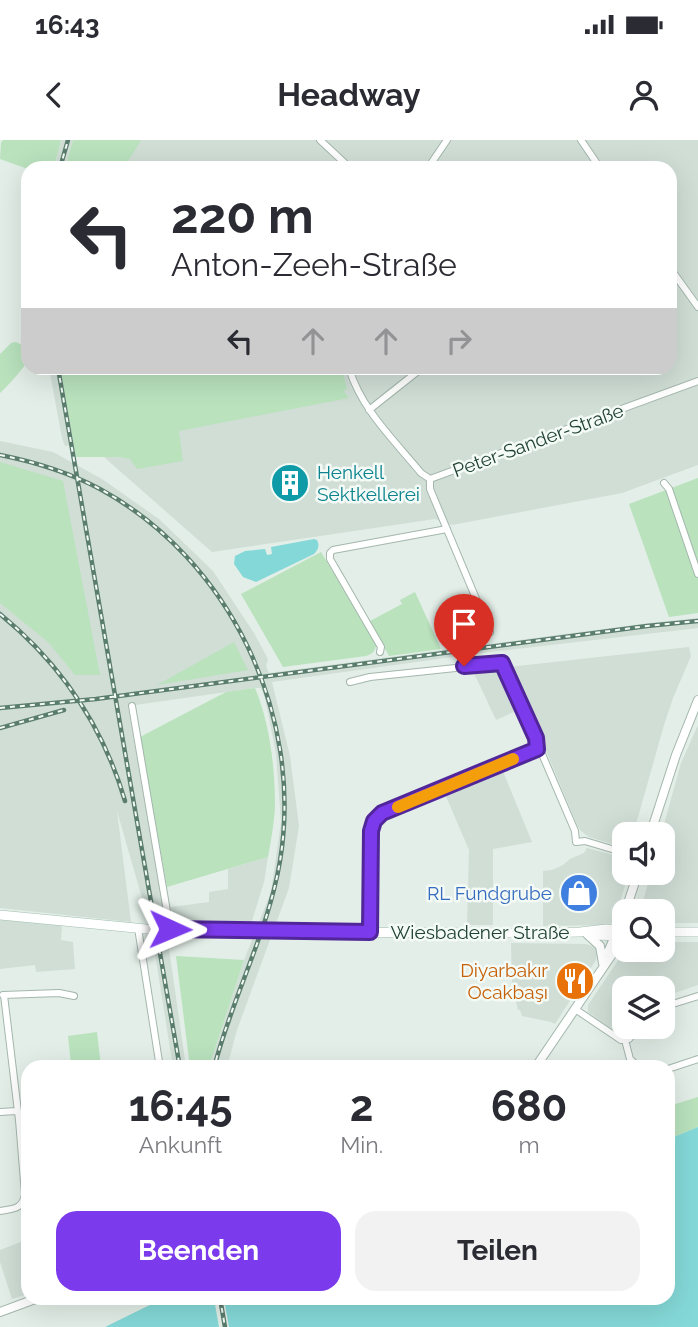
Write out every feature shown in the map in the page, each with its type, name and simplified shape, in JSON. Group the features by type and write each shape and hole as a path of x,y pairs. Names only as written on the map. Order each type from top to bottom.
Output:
{"main road":[{"name":"Wiesbadener Straße","path":"0,915 170,929 612,933"},
{"path":"675,932 698,932"}],"street":[{"path":"320,140 342,161"},
{"path":"433,161 447,140"},
{"path":"581,140 595,161"},
{"path":"677,278 698,307"},
{"name":"Peter-Sander-Straße","path":"351,375 369,410 421,473 430,479 698,381"},
{"path":"369,410 413,375"},
{"path":"430,479 430,489 491,632"},
{"path":"664,483 698,574"},
{"path":"380,652 381,647 330,559 330,553 332,550 447,529"},
{"path":"349,682 370,677 502,663 536,738 537,749 547,764 575,831 576,842 585,841 612,849"},
{"path":"654,822 676,755 698,700"},
{"path":"132,706 170,929"},
{"path":"370,932 371,831 374,821 382,813 537,749"},
{"path":"630,899 635,885"},
{"path":"633,899 634,888"},
{"path":"142,928 159,1060"},
{"path":"583,933 600,946 602,967"},
{"path":"540,1060 612,950"},
{"path":"21,1158 2,995 59,993 74,996"},
{"path":"675,1003 698,996"},
{"path":"575,1009 617,1038 625,1040 631,1060"},
{"path":"675,1067 698,1059"},
{"path":"0,1112 17,1111"},
{"path":"0,1211 21,1204"},
{"path":"0,1312 21,1304"}],"shaded area":[{"path":"61,140 73,140 67,161 56,161"},
{"path":"105,140 698,140 698,465 622,493 452,525 435,519 212,552 105,458 99,375 677,375 677,161 98,161"},
{"path":"50,375 61,375 73,445 65,446"},
{"path":"0,441 53,452 102,479 159,519 213,571 254,633 268,659 266,666 269,673 698,618 698,628 474,654 272,682 290,756 299,826 289,888 237,1030 229,1060 211,1060 244,960 271,892 281,822 276,753 261,688 128,706 162,900 185,1060 172,1060 154,948 117,811 131,922 0,908"},
{"path":"689,647 691,656 664,725 637,822 612,822 612,844 589,837 577,825 509,667"},
{"path":"491,668 504,677 518,710 496,720 473,671"},
{"path":"698,725 698,923 675,923 675,899 644,899 648,885 675,885 675,822 665,822 681,763"},
{"path":"502,769 532,842 493,849 493,925 467,925 469,850 445,794"},
{"path":"587,848 612,855 612,885 625,885 621,899 612,899 612,923 609,925 543,926 543,871 552,870 584,853"},
{"path":"268,857 264,882 251,924 174,925 171,907 209,902 209,892 228,889 228,869"},
{"path":"0,919 62,924 61,940 73,942 75,969 36,972 35,965 0,969"},
{"path":"675,942 698,942 698,985 675,993 675,976 612,976 612,1029 588,1012 588,1005 617,962 675,962"},
{"path":"511,943 586,944 596,949 596,960 555,1024 522,1016 518,1010 512,983"},
{"path":"21,1242 21,1296 12,1299 0,1262 0,1250"}],"green space":[{"path":"3,140 61,140 56,161 21,161 21,166 0,159"},
{"path":"73,140 141,140 128,161 67,161"},
{"path":"11,343 21,344 21,370 0,393 0,354"},
{"path":"61,375 344,375 347,390 343,390 349,398 179,431 183,461 137,469 130,459 76,457"},
{"path":"0,462 63,481 100,675 75,675 48,642 0,603"},
{"path":"698,478 698,613 669,617 629,504"},
{"path":"321,552 376,644 375,649 366,656 283,667 241,594"},
{"path":"415,592 441,649 389,656 370,621 402,604 400,600"},
{"path":"234,642 248,670 157,685"},
{"path":"255,688 268,731 274,777 275,813 268,857 167,887 140,737 226,692"},
{"path":"176,956 244,960 211,1060 189,1060"},
{"path":"97,1032 100,1060 71,1060 68,1036"},
{"path":"698,1097 698,1127 675,1137 675,1104"}],"water":[{"path":"317,540 318,546 314,554 256,582 243,577 234,564 235,556 245,551 265,549 267,555 272,554 271,547"},
{"path":"698,1127 698,1327 105,1327 150,1305 675,1305 675,1137"}],"pier":[{"path":"215,1305 225,1305 229,1327 219,1327"}],"railway":[{"path":"62,161 68,140"},
{"path":"59,375 179,1060"},
{"path":"0,455 39,464 76,478 100,489 146,519 186,557 220,599 248,647 268,698 280,751 284,806 280,861 267,914 216,1060"},
{"path":"0,614 42,653 77,698 105,747 125,801"},
{"path":"0,708 96,699 698,621"},
{"path":"0,728 64,710"},
{"path":"221,1305 225,1327"}],"slow traffic":[{"path":"398,807 513,759"}],"place":[{"name":"Henkell Sektkellerei","path":"290,483"},
{"name":"RL Fundgrube","path":"579,893"},
{"name":"Diyarbakır Ocakbaşı","path":"575,981"}],"route":[{"path":"170,929 370,932 371,831 374,821 382,813 537,749 536,738 502,663 464,666"}]}
